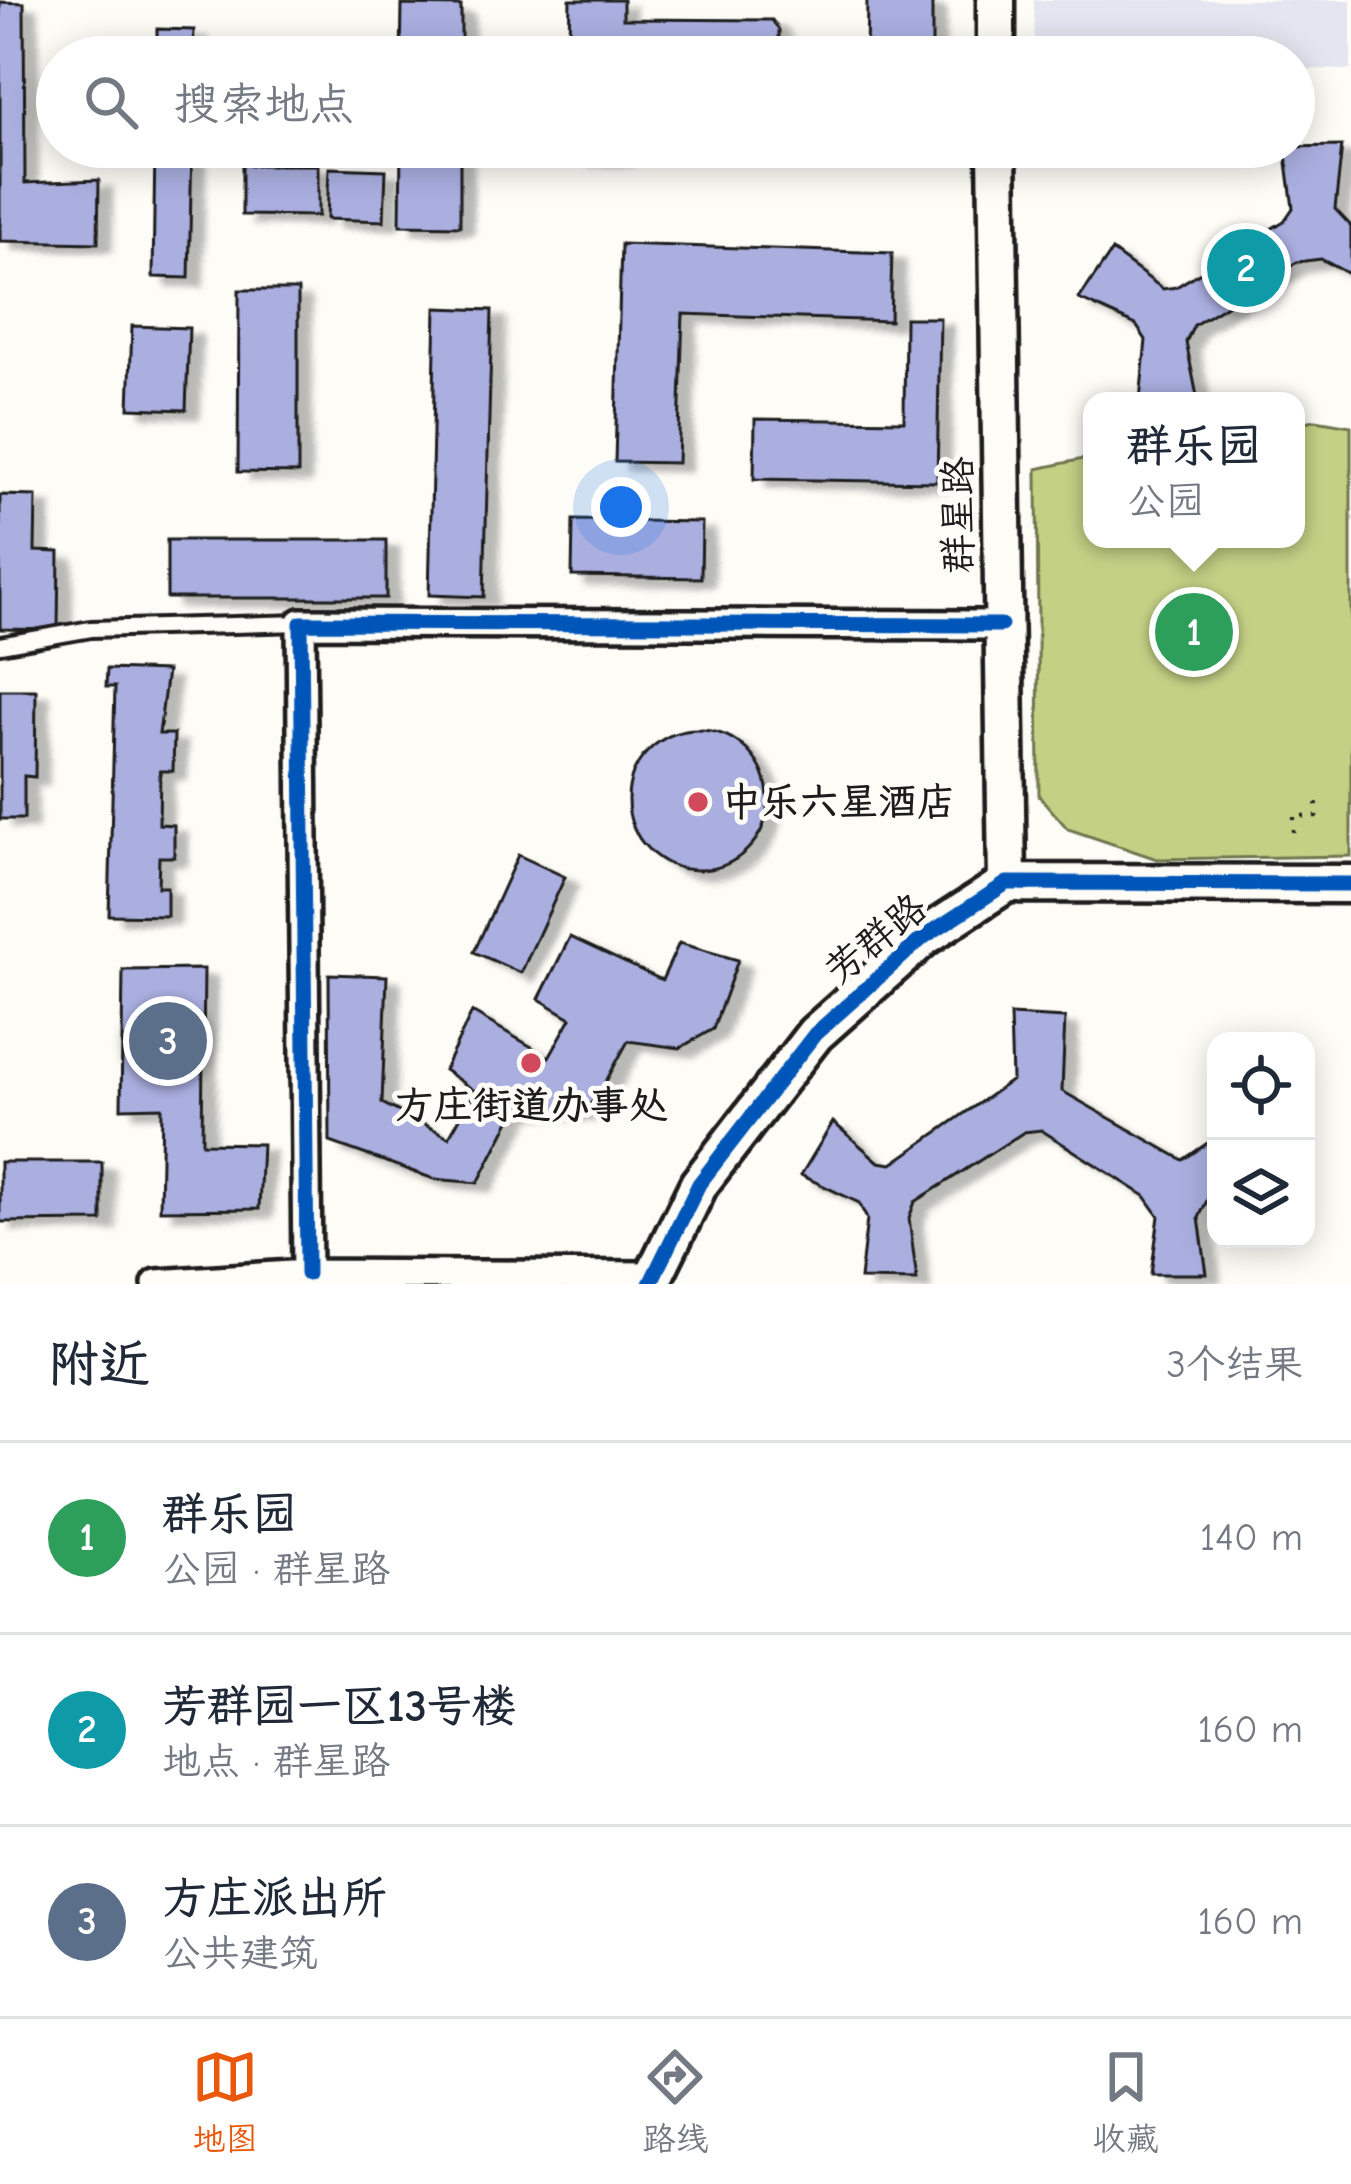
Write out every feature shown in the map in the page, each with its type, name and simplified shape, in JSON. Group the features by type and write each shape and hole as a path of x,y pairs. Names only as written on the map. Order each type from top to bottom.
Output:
{"street":[{"path":"996,0 996,36"},
{"name":"群星路","path":"997,168 1007,883"},
{"path":"307,1274 301,623 1001,625"},
{"path":"1007,883 1351,884"},
{"name":"芳群路","path":"651,1280 699,1184 815,1034 924,937 1007,883"},
{"path":"157,1284 307,1274 651,1280"}],"lane":[{"path":"0,645 91,628 301,623"}],"path":[{"path":"1293,832 1294,816 1316,816 1317,796"}],"shaded area":[{"path":"1034,0 1351,0 1351,70 1315,69 1315,36 1034,36"}],"green space":[{"path":"1305,422 1351,426 1351,856 1157,859 1068,829 1039,796 1037,469 1083,459 1083,548 1305,548"}],"building":[{"path":"570,0 623,0 623,19 772,20 779,30 779,36 569,36"},
{"path":"867,0 932,0 932,36 866,36"},
{"path":"0,2 24,3 25,183 99,180 98,243 0,241"},
{"path":"402,5 461,6 461,36 401,36"},
{"path":"157,29 194,30 194,36 157,36"},
{"path":"1315,146 1342,146 1335,209 1351,226 1351,275 1321,259 1297,262 1194,325 1186,342 1196,392 1141,392 1146,340 1136,325 1079,299 1112,251 1163,289 1176,287 1284,221 1293,208 1288,168 1315,168"},
{"path":"155,168 192,168 189,278 153,277"},
{"path":"242,168 318,168 318,216 242,215"},
{"path":"329,168 386,170 384,221 327,219"},
{"path":"401,168 460,168 460,226 400,225"},
{"path":"621,244 892,253 890,321 683,314 678,463 615,462"},
{"path":"239,290 298,290 298,473 238,472"},
{"path":"436,308 492,310 484,597 429,595"},
{"path":"905,318 940,318 937,482 754,479 755,419 904,421"},
{"path":"132,326 189,328 186,410 129,408"},
{"path":"0,495 36,496 35,551 59,552 58,630 0,629"},
{"path":"573,520 702,522 701,578 572,576"},
{"path":"167,540 386,540 386,598 167,598"},
{"path":"107,669 167,671 159,734 174,734 173,771 160,771 159,824 174,825 174,857 159,857 158,887 167,887 167,916 109,915 115,687 106,687"},
{"path":"0,690 36,690 35,777 24,776 24,819 0,819"},
{"name":"中乐六星酒店","path":"698,730 725,735 747,751 763,773 768,800 763,827 747,849 725,865 698,870 671,865 649,849 633,827 628,800 633,773 649,751 671,735"},
{"path":"518,855 565,877 521,973 474,952"},
{"name":"方庄街道办事处","path":"570,937 662,980 679,943 738,960 713,1029 680,1048 628,1041 598,1096 582,1112 516,1109 478,1183 434,1179 330,1142 329,974 387,976 382,1103 449,1137 475,1091 444,1070 472,1012 549,1057 571,1018 539,999"},
{"path":"204,969 202,1143 262,1144 259,1209 160,1210 162,1107 121,1108 123,970"},
{"path":"1010,1015 1065,1018 1062,1091 1183,1160 1207,1143 1207,1200 1199,1218 1207,1274 1151,1274 1159,1216 1145,1196 1041,1130 1024,1132 915,1202 909,1218 917,1280 860,1279 867,1219 859,1203 801,1175 833,1122 879,1162 892,1164 1012,1080"},
{"path":"0,1162 102,1162 102,1221 0,1222"}],"cycle path":[{"path":"307,1274 301,623 1001,625"},
{"path":"650,1284 699,1184 815,1034 924,937 1007,883 1351,884"}],"place":[{"name":"芳群园一区13号楼","path":"1246,268"},
{"name":"群乐园","path":"1194,632"},
{"name":"中乐六星酒店","path":"698,802"},
{"name":"方庄派出所","path":"168,1041"},
{"name":"方庄街道办事处","path":"531,1063"}]}
